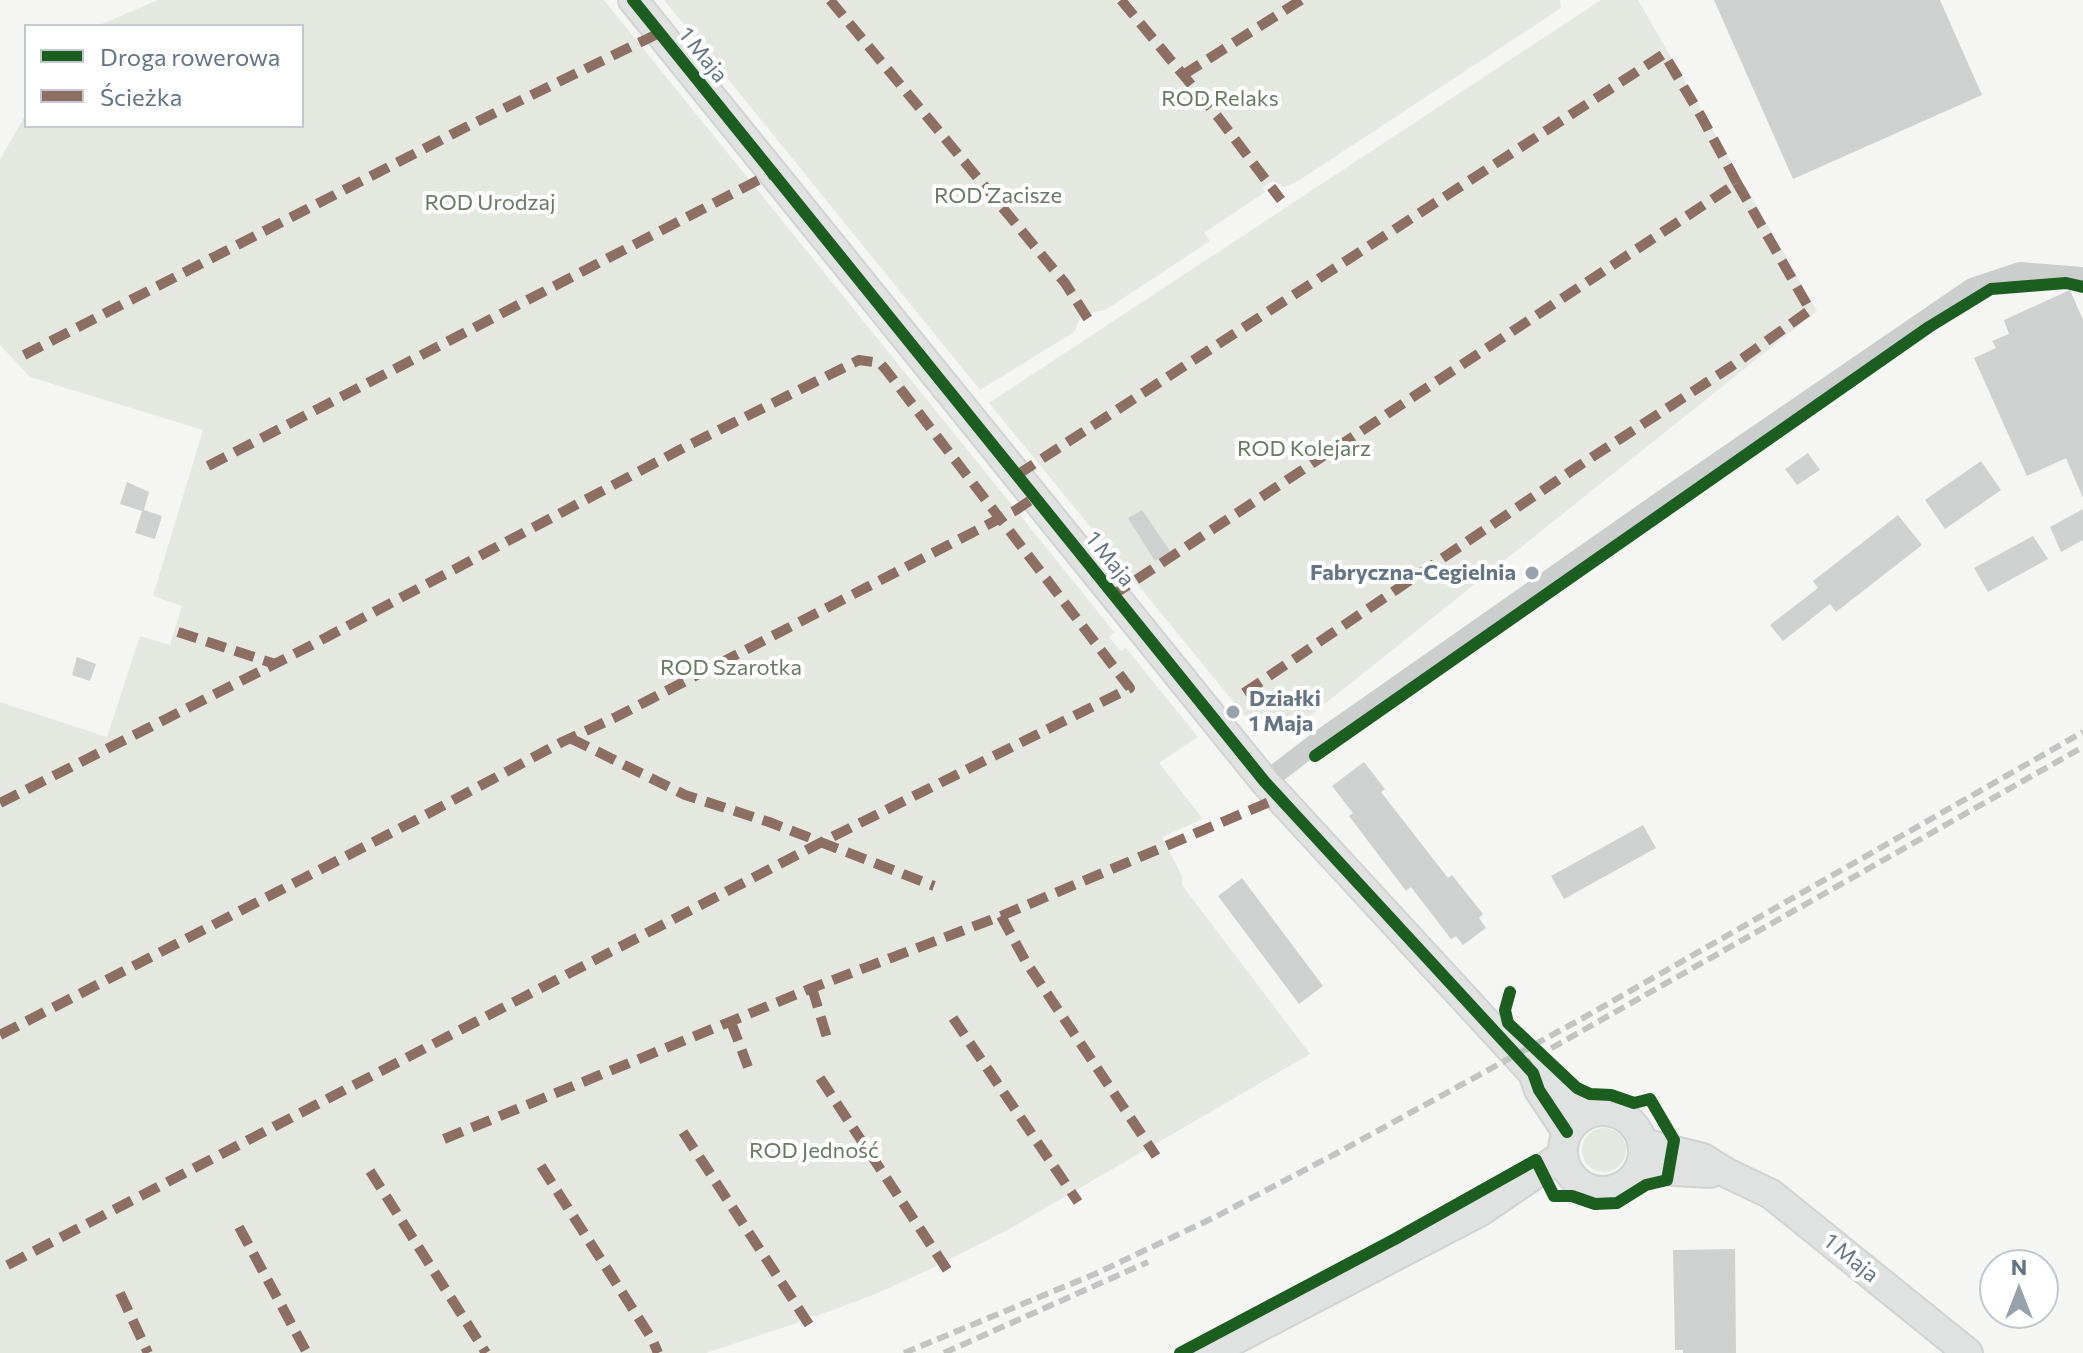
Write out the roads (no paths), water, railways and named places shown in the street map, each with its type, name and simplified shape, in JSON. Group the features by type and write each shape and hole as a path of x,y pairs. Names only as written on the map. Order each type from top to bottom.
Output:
{"street":[{"name":"1 Maja","path":"633,0 1265,782 1533,1073 1550,1081 1589,1113"},
{"path":"1265,782 1320,740 1667,497 1972,288 2020,272 2083,277"},
{"name":"1 Maja","path":"1533,1073 1569,1156"},
{"path":"1209,1353 1481,1211 1569,1156 1580,1118 1589,1113 1609,1111 1627,1118 1640,1134 1642,1156 1622,1187 1610,1191 1586,1188 1569,1156"},
{"name":"1 Maja","path":"1642,1156 1727,1173 1771,1194 1968,1353"}],"railway":[{"path":"904,1353 1095,1274 1215,1217 1339,1152 1583,1018 2083,732"},
{"path":"1520,1066 2083,747"},
{"path":"944,1353 1148,1262"}],"place":[{"name":"Fabryczna-Cegielnia","path":"1532,573"},
{"name":"Działki 1 Maja","path":"1233,712"}],"park label":[{"name":"ROD Relaks","path":"1220,99"},
{"name":"ROD Zacisze","path":"998,196"},
{"name":"ROD Urodzaj","path":"490,203"},
{"name":"ROD Kolejarz","path":"1304,449"},
{"name":"ROD Szarotka","path":"731,668"},
{"name":"ROD Jedność","path":"814,1151"}]}
